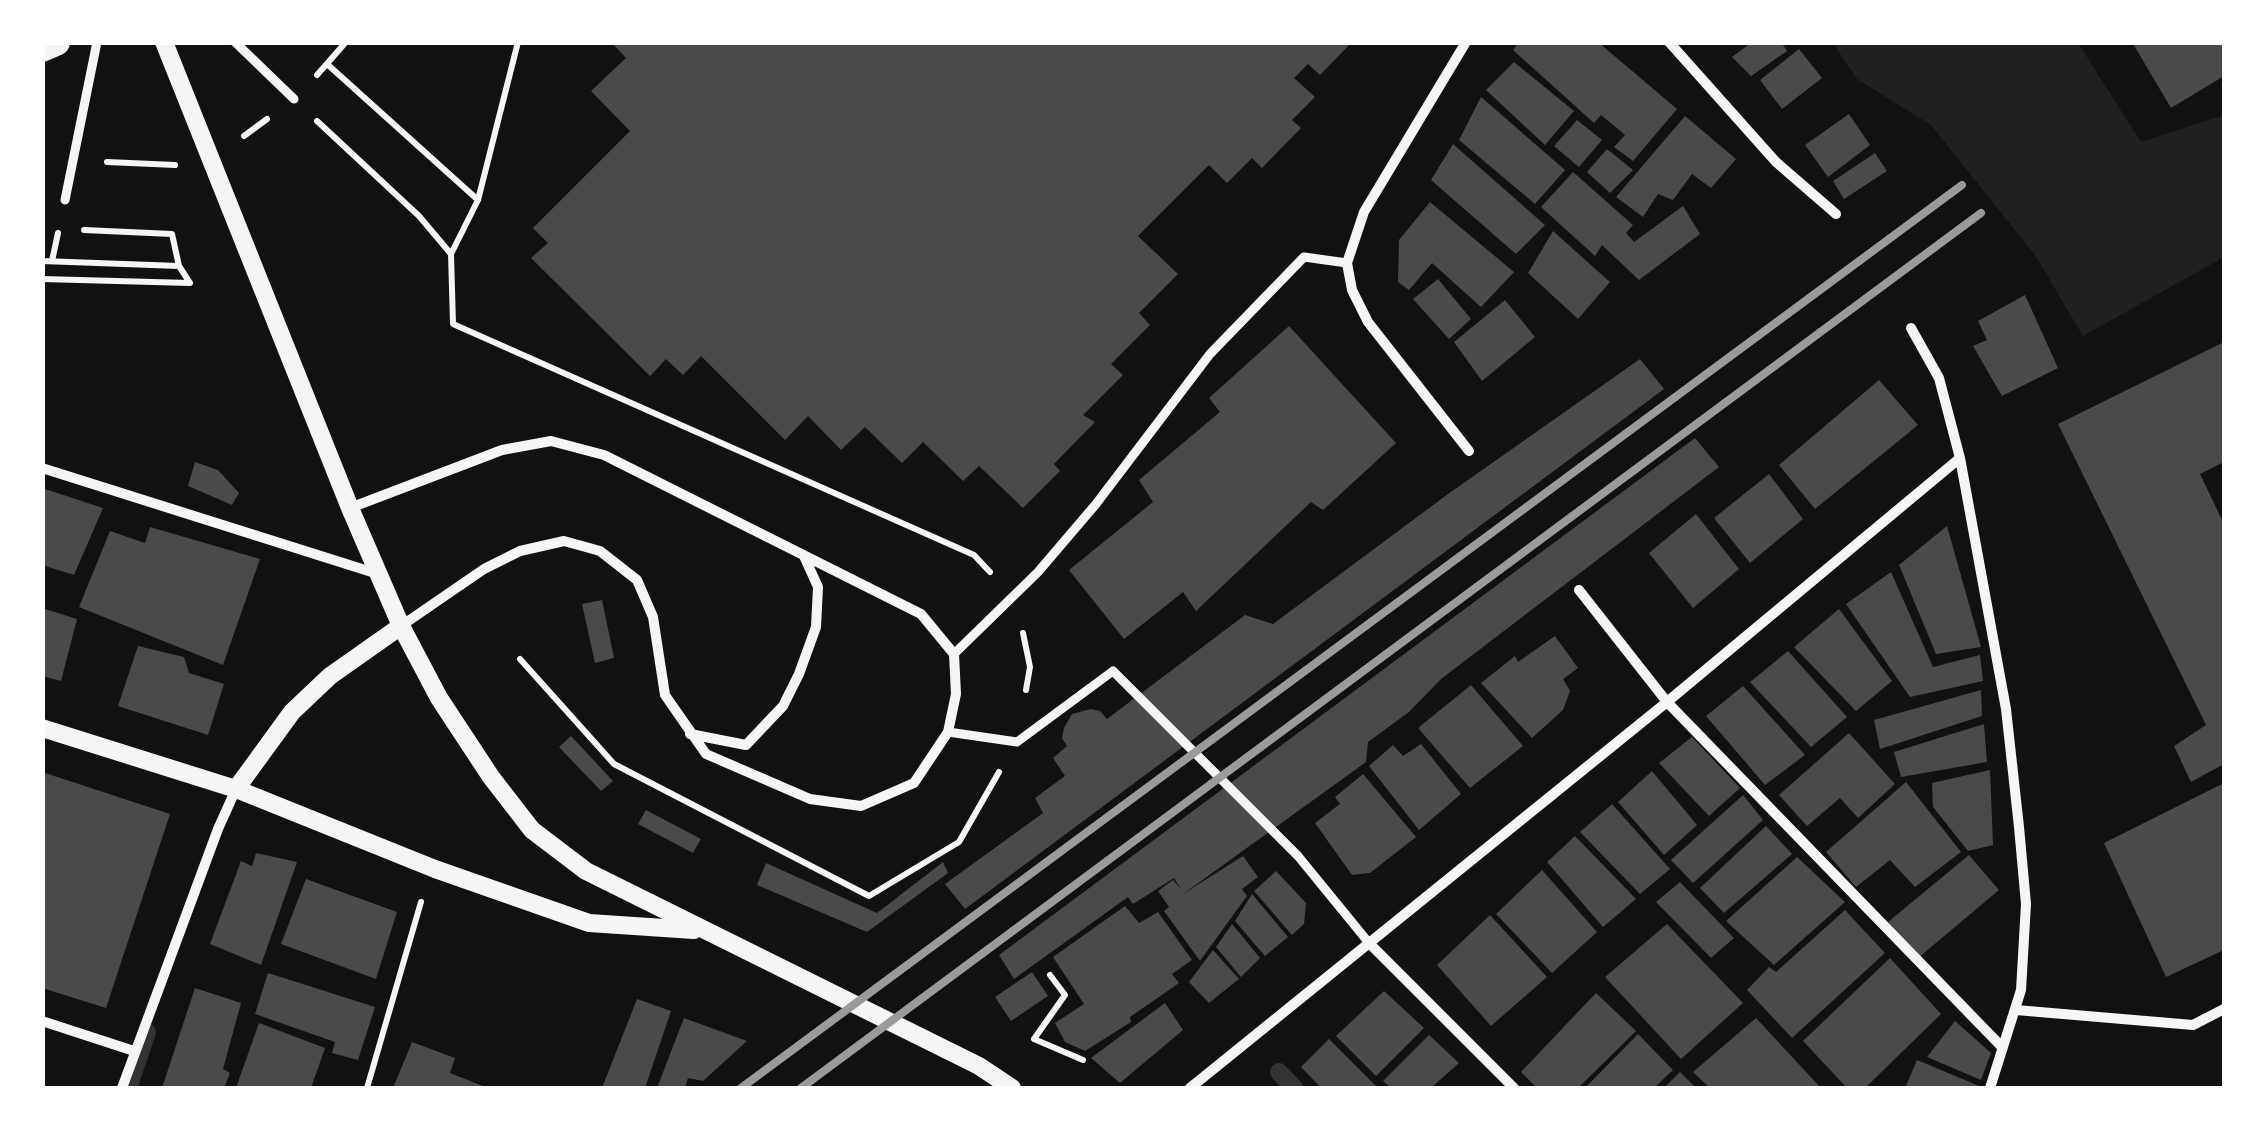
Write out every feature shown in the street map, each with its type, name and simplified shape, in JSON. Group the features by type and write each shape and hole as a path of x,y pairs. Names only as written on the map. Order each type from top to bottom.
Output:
{"highway":[{"path":"42,48 56,42"}],"street":[{"path":"65,200 97,42"},
{"path":"164,42 401,626 439,698 532,830 586,871 979,1066 1012,1088"},
{"path":"235,42 294,99"},
{"path":"1466,42 1364,212 1347,263 1352,290 1368,322 1469,451"},
{"path":"1670,42 1776,162 1836,214"},
{"path":"954,654 1015,597 1096,504 1210,354 1304,257 1347,263"},
{"path":"1911,328 1938,378 1960,458 2006,709 2019,828 2026,904 2021,990 1990,1088"},
{"path":"122,1088 218,828 236,789 292,712 330,676 484,569 520,551 564,541 600,551 637,580 653,617 665,695 690,734 706,754 810,799 861,806 914,783 948,732 956,694 954,654 921,614 604,455 551,441 502,450 350,508"},
{"path":"1190,1088 1667,702 1960,458"},
{"path":"42,468 378,574"},
{"path":"690,734 746,745 782,706 816,627 818,588 804,555"},
{"path":"1579,590 1667,702 2001,1046"},
{"path":"948,732 1017,742 1113,671 1298,856 1369,944 1514,1088"},
{"path":"42,728 236,789 435,869 589,923 705,931"},
{"path":"2016,1010 2192,1025 2224,1009"},
{"path":"42,1021 134,1050"}],"path":[{"path":"346,42 328,64 478,200"},
{"path":"518,42 478,200 451,254 453,324 974,554 1015,597 1030,667 1017,742 958,842"},
{"path":"294,99 419,216 451,254"},
{"path":"42,230 172,234 179,266 190,283 42,279"},
{"path":"42,260 179,266"},
{"path":"367,1088 423,893 435,869"},
{"path":"1050,975 1064,994 1034,1039 1082,1060"}],"shaded area":[{"path":"1833,43 2078,43 2141,142 2224,115 2224,257 2083,336 2035,255 1931,125 1857,79"}],"building":[{"path":"611,42 1352,42 1320,75 1308,64 1294,78 1315,97 1292,120 1301,128 1262,168 1252,158 1227,183 1209,165 1138,236 1178,274 1139,313 1150,325 1111,364 1123,375 1083,415 1095,422 1054,464 1060,471 1023,508 979,466 963,481 923,442 902,463 865,427 841,450 808,416 785,440 701,356 683,375 666,359 650,376 531,258 548,243 533,228 630,131 591,91 626,58"},
{"path":"1519,42 1598,42 1677,109 1633,161 1614,147 1625,135 1601,115 1594,123 1513,50"},
{"path":"1752,42 1781,42 1787,51 1751,76 1732,57"},
{"path":"2132,42 2224,42 2224,76 2171,108"},
{"path":"1799,49 1822,78 1782,109 1760,80"},
{"path":"1514,62 1574,111 1545,145 1486,90"},
{"path":"1481,97 1565,170 1535,204 1459,140"},
{"path":"1849,114 1870,145 1828,177 1805,145"},
{"path":"1685,116 1736,159 1711,188 1692,174 1673,200 1658,194 1643,217 1616,197"},
{"path":"1577,120 1602,140 1579,167 1554,146"},
{"path":"1453,144 1545,225 1516,254 1431,180"},
{"path":"1607,149 1633,170 1610,193 1587,172"},
{"path":"1875,153 1887,171 1844,199 1833,181"},
{"path":"1573,172 1633,225 1626,233 1634,242 1683,206 1700,234 1639,280 1602,245 1595,256 1541,207"},
{"path":"1430,202 1514,272 1481,307 1432,263 1409,290 1398,282 1399,240"},
{"path":"1553,231 1610,282 1578,319 1528,273"},
{"path":"1438,279 1471,319 1449,339 1413,299"},
{"path":"2025,295 2058,368 2002,396 1973,346 1987,340 1978,321"},
{"path":"1505,300 1535,337 1482,381 1454,342"},
{"path":"1289,326 1396,443 1323,510 1311,502 1196,611 1183,592 1124,639 1069,570 1153,502 1139,480 1220,412 1209,398"},
{"path":"2224,342 2224,462 2200,474 2224,524 2224,764 2191,782 2174,746 2206,725 2058,424"},
{"path":"1640,359 1664,389 965,909 945,884 1043,813 1035,798 1065,776 1053,758 1067,746 1062,738 1072,714 1091,709 1100,711 1107,719 1245,615 1273,624"},
{"path":"1879,380 1918,425 1815,509 1779,465"},
{"path":"1695,438 1719,467 1441,679 1409,712 1368,742 1366,762 1183,894 1243,856 1258,877 1242,889 1247,896 1200,961 1164,911 1169,907 1158,891 1173,880 1181,889 1174,878 1133,904 1128,897 1014,979 999,955"},
{"path":"195,462 218,470 239,493 232,505 188,486"},
{"path":"1769,474 1803,519 1750,563 1714,518"},
{"path":"42,488 103,508 74,575 42,565"},
{"path":"1696,514 1739,569 1693,608 1649,553"},
{"path":"1947,526 1981,647 1936,654 1899,565"},
{"path":"150,527 260,559 223,665 79,607 110,531 145,543"},
{"path":"1891,572 1933,667 1980,655 1983,681 1910,697 1846,604"},
{"path":"602,600 614,658 595,663 582,604"},
{"path":"42,608 77,619 61,681 42,676"},
{"path":"1839,609 1892,681 1856,711 1794,647"},
{"path":"1555,636 1578,668 1563,679 1570,691 1563,710 1532,738 1481,683 1515,656 1518,662"},
{"path":"138,646 184,657 189,673 224,684 208,735 118,706"},
{"path":"1788,651 1847,717 1811,747 1750,682"},
{"path":"1471,685 1523,746 1470,788 1418,728"},
{"path":"1743,686 1805,755 1765,785 1706,716"},
{"path":"1981,690 1982,716 1880,749 1874,720"},
{"path":"1984,724 1987,762 1901,777 1894,752"},
{"path":"1849,733 1895,784 1858,818 1840,798 1807,826 1779,795"},
{"path":"571,736 613,781 601,791 559,747"},
{"path":"1692,737 1740,788 1709,816 1659,763"},
{"path":"1421,744 1461,794 1419,830 1369,766 1393,745 1403,756"},
{"path":"1990,770 1993,845 1968,851 1933,807 1932,783"},
{"path":"1652,771 1697,825 1664,855 1618,802"},
{"path":"42,772 170,814 106,1008 42,988"},
{"path":"1363,774 1416,837 1370,873 1352,875 1315,823 1340,804 1335,797"},
{"path":"1906,782 1961,852 1915,887 1890,860 1856,887 1826,852"},
{"path":"2224,783 2224,950 2166,977 2104,843"},
{"path":"1743,795 1763,820 1693,883 1671,860"},
{"path":"1612,804 1670,869 1640,894 1580,832"},
{"path":"646,810 701,839 693,853 638,824"},
{"path":"1766,826 1792,854 1724,913 1700,888"},
{"path":"1575,836 1636,899 1603,927 1547,862"},
{"path":"256,853 297,862 261,965 210,944 241,861 252,866"},
{"path":"1969,855 1999,890 1918,958 1888,922"},
{"path":"1797,857 1845,902 1774,965 1726,921"},
{"path":"943,862 948,873 867,932 757,885 766,863 877,913"},
{"path":"1542,870 1597,932 1552,973 1496,914"},
{"path":"1276,871 1306,903 1304,924 1292,935 1254,891"},
{"path":"306,879 397,912 376,979 281,944"},
{"path":"1680,882 1734,938 1711,958 1656,902"},
{"path":"1252,894 1288,937 1265,956 1235,921"},
{"path":"1125,906 1139,923 1158,912 1192,960 1172,974 1179,983 1130,1017 1131,1022 1085,1051 1065,1042 1055,1023 1084,1004 1053,957"},
{"path":"1845,910 1885,953 1792,1038 1747,990 1769,967 1776,972"},
{"path":"1490,915 1547,977 1491,1026 1437,965"},
{"path":"1232,924 1260,958 1241,977 1216,947"},
{"path":"1667,924 1743,1003 1681,1059 1605,977"},
{"path":"1213,950 1239,979 1209,1003 1189,982"},
{"path":"1890,958 1941,1014 1865,1088 1847,1088 1803,1041"},
{"path":"1032,972 1048,996 1011,1021 995,997"},
{"path":"268,973 375,1007 358,1060 332,1053 335,1042 255,1014"},
{"path":"195,988 241,1003 223,1069 230,1073 224,1088 162,1088"},
{"path":"1384,991 1424,1028 1376,1076 1336,1036"},
{"path":"1596,993 1636,1031 1578,1088 1537,1088 1521,1072"},
{"path":"637,999 671,1011 645,1088 602,1088"},
{"path":"1165,1003 1183,1030 1120,1083 1091,1058"},
{"path":"684,1018 747,1041 703,1081 688,1078 685,1088 657,1088"},
{"path":"1756,1018 1821,1088 1710,1088 1693,1072"},
{"path":"1955,1021 1991,1053 1981,1080 1927,1057"},
{"path":"259,1023 325,1048 311,1088 236,1088"},
{"path":"1638,1034 1673,1070 1654,1088 1585,1088"},
{"path":"1429,1035 1459,1063 1431,1088 1391,1088 1383,1081"},
{"path":"1329,1039 1378,1088 1321,1088 1301,1067"},
{"path":"412,1042 455,1058 450,1073 488,1088 393,1088"},
{"path":"1917,1060 1984,1088 1905,1088"},
{"path":"1680,1072 1696,1088 1664,1088"}],"waterway":[{"path":"128,1088 147,1032"},
{"path":"1279,1072 1294,1088"}],"railway":[{"path":"741,1088 1962,185"},
{"path":"801,1088 1981,213"}]}
